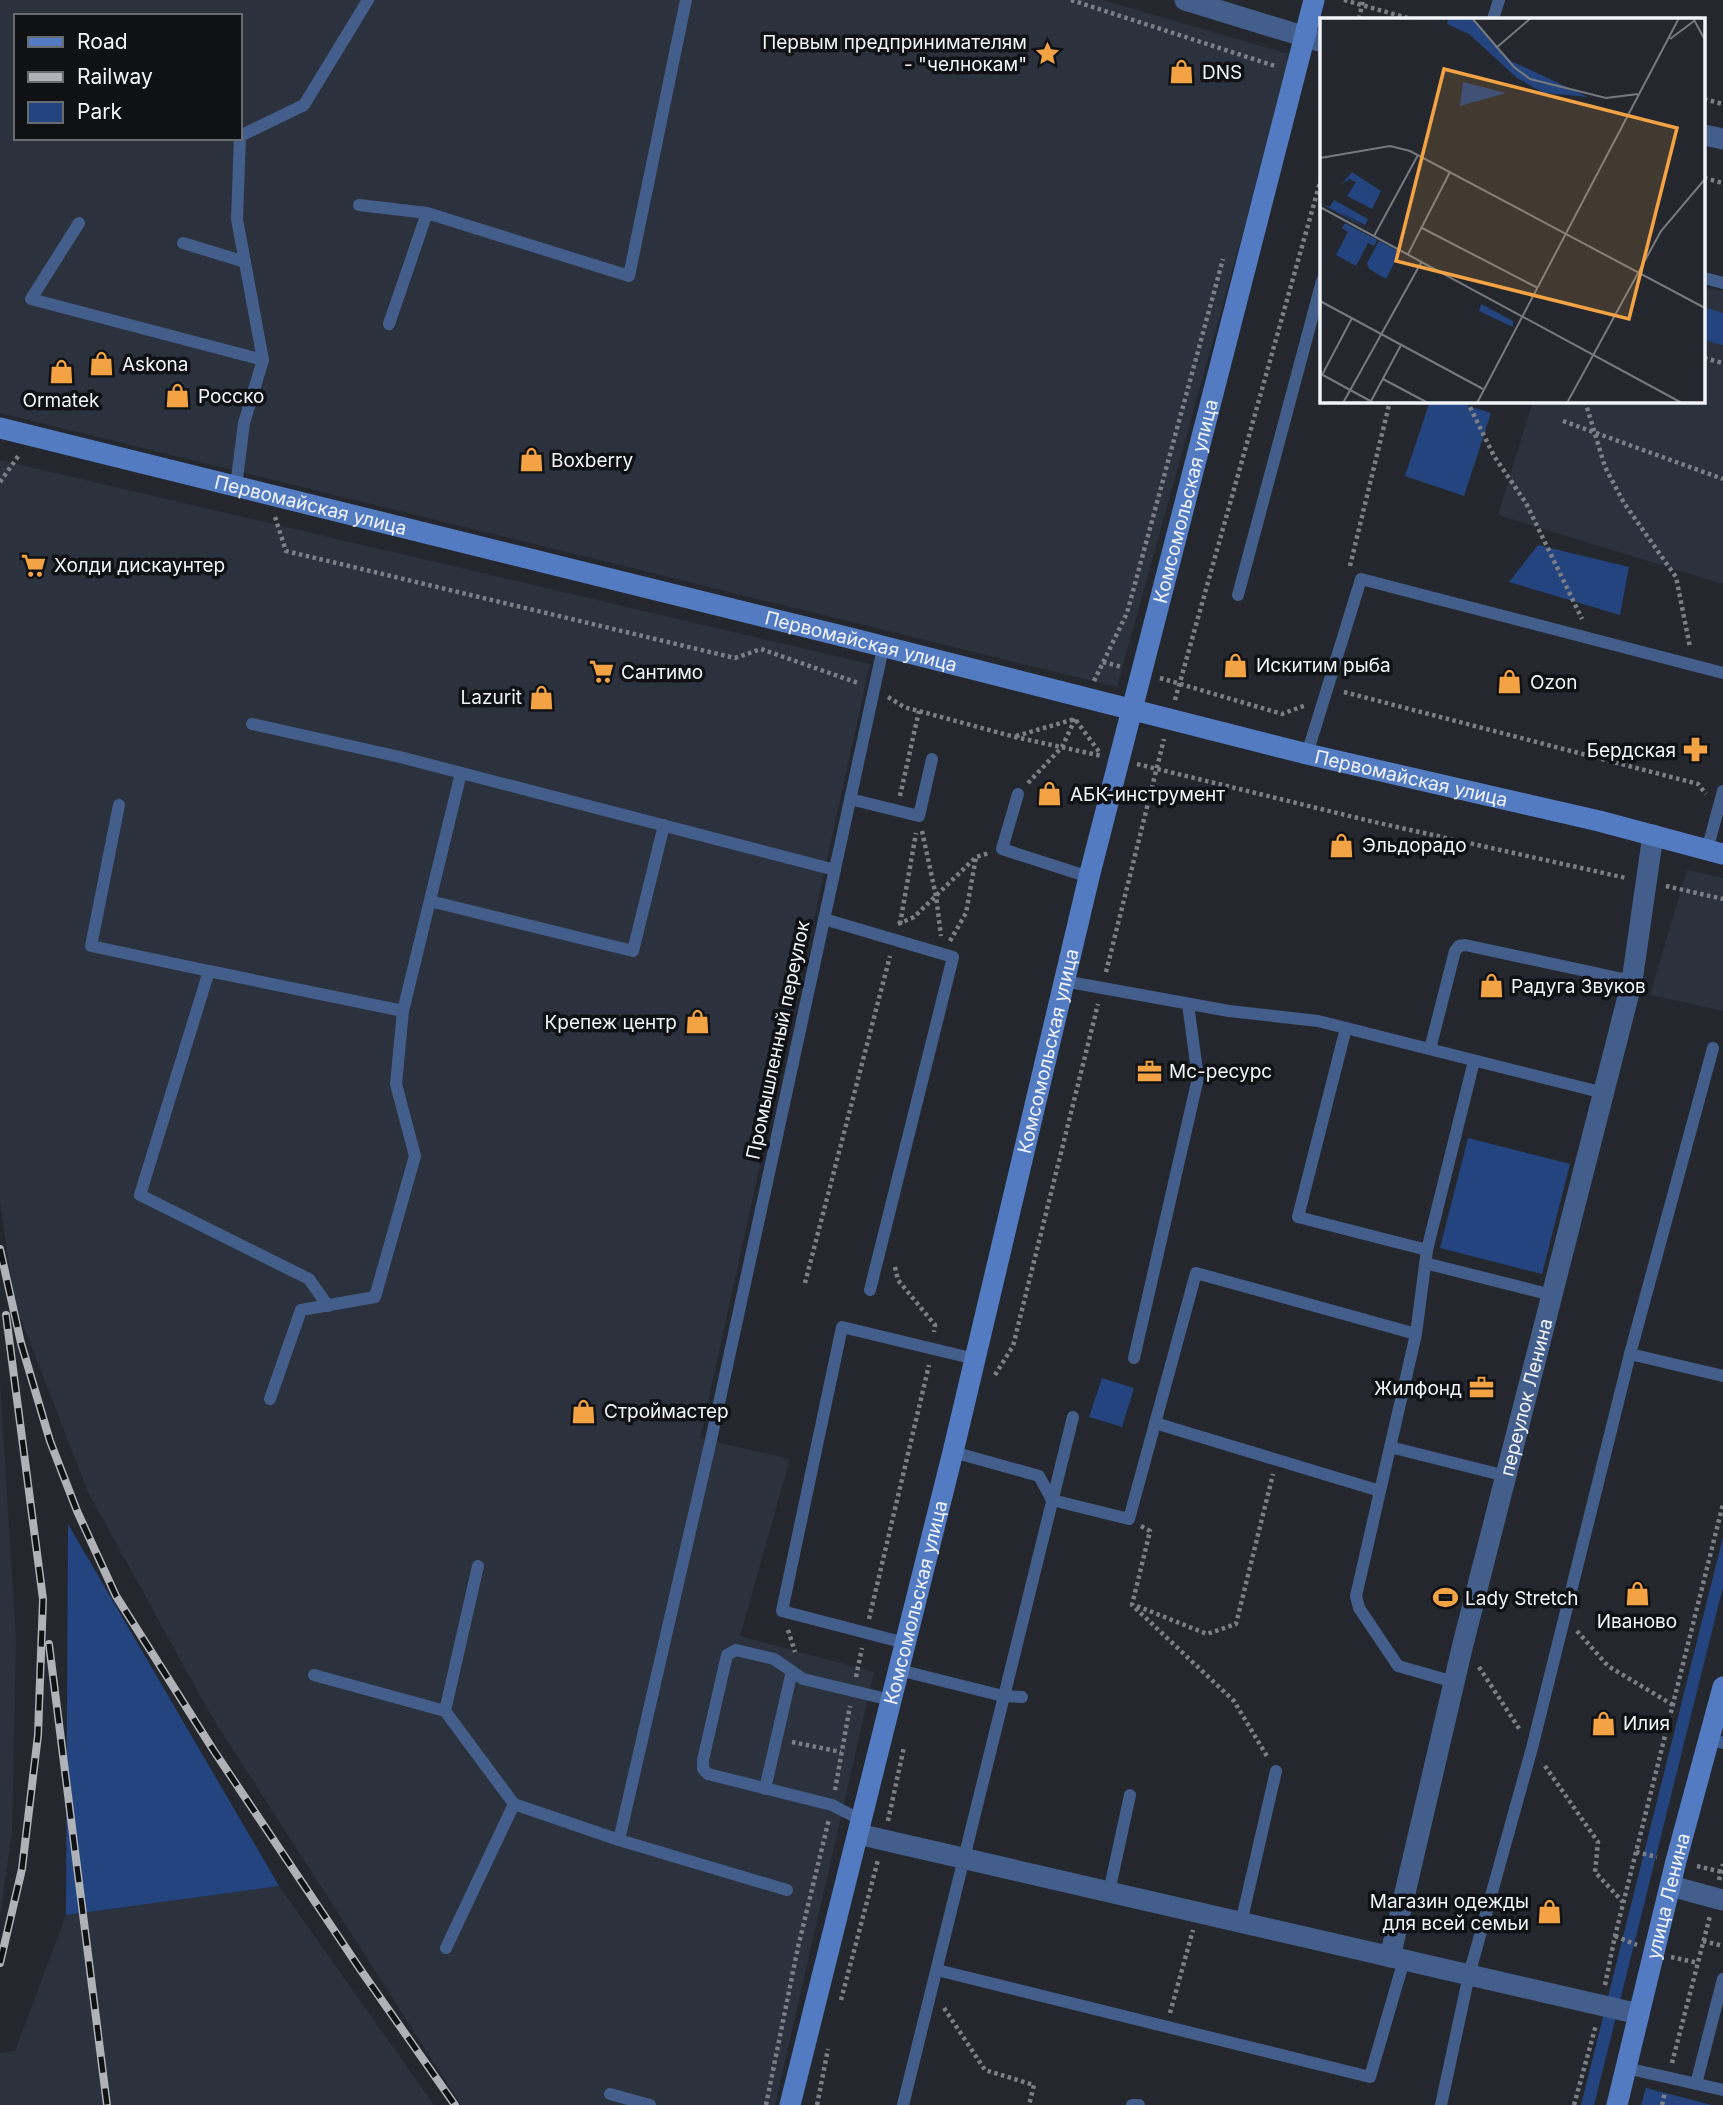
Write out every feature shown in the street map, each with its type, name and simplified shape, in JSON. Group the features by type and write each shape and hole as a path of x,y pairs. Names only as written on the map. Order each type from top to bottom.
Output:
{"main road":[{"name":"Комсомольская улица","path":"790,2105 953,1452 1089,877 1313,39 1314,0"},
{"name":"Первомайская улица","path":"0,428 1307,754 1715,852"},
{"name":"улица Ленина","path":"1617,2105 1671,1886 1716,1741 1723,1687"}],"street":[{"path":"1185,0 1313,39"},
{"name":"переулок Ленина","path":"1397,1959 1463,1644 1632,981 1653,835"},
{"path":"859,1827 964,1859 1639,2014"},
{"path":"1671,1886 1719,1899"}],"lane":[{"path":"242,135 304,105 368,0"},
{"path":"359,205 427,213 629,276 686,0"},
{"path":"1493,18 1499,0"},
{"path":"236,486 244,423 263,360 237,219 240,140"},
{"path":"389,324 427,213"},
{"path":"79,223 31,299 263,360"},
{"path":"183,243 244,262"},
{"path":"1706,279 1723,283"},
{"path":"1238,595 1320,288"},
{"path":"1307,754 1361,579 1723,673"},
{"name":"Промышленный переулок","path":"619,1840 711,1440 883,648"},
{"path":"252,724 461,773 835,870"},
{"path":"850,799 919,816 932,759"},
{"path":"270,1399 301,1310 375,1297 415,1156 396,1084 402,1011 461,773"},
{"path":"1018,794 1002,849 1089,877"},
{"path":"1715,852 1721,800"},
{"path":"119,805 91,946 402,1011"},
{"path":"430,901 633,951 664,825"},
{"path":"824,919 953,957 870,1290"},
{"path":"1430,1049 1455,951 1459,946 1465,944 1632,981"},
{"path":"209,971 140,1195 309,1279 328,1306"},
{"path":"1064,981 1188,1004 1318,1021 1604,1093"},
{"path":"1134,1358 1198,1078 1188,1004"},
{"path":"1346,1028 1298,1217 1552,1295"},
{"path":"1441,2105 1469,1975 1532,1748 1630,1354 1713,1048"},
{"path":"1454,1682 1398,1666 1356,1601 1416,1334 1426,1256 1474,1060"},
{"path":"953,1452 1039,1476 1052,1500 1129,1519 1196,1273 1416,1334"},
{"path":"905,1643 782,1611 842,1327 975,1359"},
{"path":"1630,1354 1723,1376"},
{"path":"904,2105 1073,1417"},
{"path":"1155,1423 1380,1491"},
{"path":"1390,1447 1506,1476"},
{"path":"445,1711 478,1566"},
{"path":"859,1827 832,1805 708,1774 703,1769 727,1655 736,1650 774,1659 803,1679 891,1700"},
{"path":"899,1670 1003,1696 1022,1697"},
{"path":"765,1789 792,1671"},
{"path":"314,1675 445,1711 514,1804 619,1840 787,1890"},
{"path":"1241,1923 1276,1771"},
{"path":"1109,1892 1130,1795"},
{"path":"446,1948 514,1804"},
{"path":"937,1970 1370,2077 1397,1959"},
{"path":"1696,2084 1723,1979"},
{"path":"1626,2068 1723,2091"},
{"path":"610,2094 650,2105"},
{"path":"1132,2105 1139,2105"}],"path":[{"path":"1071,0 1275,66 1272,79"},
{"path":"1344,0 1363,2 1408,18"},
{"path":"1706,100 1723,104"},
{"path":"1706,179 1723,183"},
{"path":"993,1385 996,1373 1013,1346 1170,719 1320,183"},
{"path":"1127,613 1224,253"},
{"path":"1706,359 1723,363"},
{"path":"1361,579 1347,577 1390,402"},
{"path":"1467,402 1494,456 1526,503 1591,639"},
{"path":"1585,402 1605,467 1624,503 1676,577 1693,665"},
{"path":"1563,421 1723,479"},
{"path":"9,453 32,458"},
{"path":"0,482 19,455"},
{"path":"263,513 275,516 286,551 735,658 761,649 874,689"},
{"path":"1103,662 1282,714 1342,691 1698,783 1721,800"},
{"path":"897,811 919,711"},
{"path":"1015,737 1075,719 1102,756"},
{"path":"1018,794 1062,747"},
{"path":"919,816 936,896 943,954"},
{"path":"805,1283 900,923 919,816"},
{"path":"1370,821 1723,899"},
{"path":"875,934 914,918 976,856 1002,849"},
{"path":"943,954 966,913 976,856"},
{"path":"765,2105 798,1947 832,1805 865,1633 933,1348 935,1325 898,1280 884,1229"},
{"path":"1132,1605 1207,1634 1236,1625 1276,1460"},
{"path":"1574,2105 1601,2006 1623,1902 1723,1504"},
{"path":"1129,1519 1150,1531 1132,1605"},
{"path":"1132,1605 1234,1701 1276,1771"},
{"path":"1565,1618 1608,1666 1672,1704"},
{"path":"1463,1644 1598,1842 1595,1872 1623,1902"},
{"path":"791,1741 841,1752"},
{"path":"1662,2105 1703,1941 1719,1899"},
{"path":"1167,2027 1198,1913"},
{"path":"1703,1941 1723,1946"},
{"path":"932,1990 985,2070 1034,2085 1029,2105"}],"shaded area":[{"path":"0,0 1103,0 1292,55 1117,687 0,413"},
{"path":"1706,287 1723,291 1723,584 1498,515 1533,402 1706,402"},
{"path":"0,460 870,664 700,1438 790,1459 740,1636 874,1672 775,2105 461,2105 209,1712 88,1492 15,1304 0,1203"},
{"path":"1687,870 1723,878 1723,1011 1650,995"},
{"path":"0,1382 16,1639 12,1831 0,1916"},
{"path":"279,1886 434,2105 0,2105 0,2053 15,2051 66,1915"}],"green space":[{"path":"1706,308 1723,313 1723,345 1706,341"},
{"path":"1430,402 1456,402 1491,413 1464,496 1405,476"},
{"path":"1538,545 1629,567 1620,615 1509,582"},
{"path":"1468,1138 1570,1164 1542,1274 1440,1248"},
{"path":"1102,1378 1134,1388 1122,1427 1089,1417"},
{"path":"68,1524 279,1886 66,1915"},
{"path":"1723,1537 1723,1587 1594,2105 1581,2105"},
{"path":"1646,2088 1712,2105 1641,2105"}],"railway":[{"path":"0,1249 21,1343 50,1441 77,1511 116,1596 214,1751 455,2105"},
{"path":"0,1963 22,1869 38,1735 43,1599 6,1315"},
{"path":"49,1644 107,2105"}],"place":[{"name":"Первым предпринимателям - \"челнокам\"","path":"1047,53"},
{"name":"DNS","path":"1182,72"},
{"name":"Askona","path":"102,364"},
{"name":"Ormatek","path":"61,372"},
{"name":"Росско","path":"178,396"},
{"name":"Boxberry","path":"531,460"},
{"name":"Холди дискаунтер","path":"34,565"},
{"name":"Искитим рыба","path":"1236,665"},
{"name":"Сантимо","path":"601,672"},
{"name":"Ozon","path":"1510,682"},
{"name":"Lazurit","path":"542,697"},
{"name":"Бердская","path":"1696,750"},
{"name":"АБК-инструмент","path":"1050,794"},
{"name":"Эльдорадо","path":"1342,845"},
{"name":"Радуга Звуков","path":"1491,986"},
{"name":"Крепеж центр","path":"697,1022"},
{"name":"Мс-ресурс","path":"1149,1071"},
{"name":"Жилфонд","path":"1482,1388"},
{"name":"Строймастер","path":"584,1411"},
{"name":"Иваново","path":"1637,1593"},
{"name":"Lady Stretch","path":"1445,1598"},
{"name":"Илия","path":"1603,1723"},
{"name":"Магазин одежды для всей семьи","path":"1549,1912"}]}
